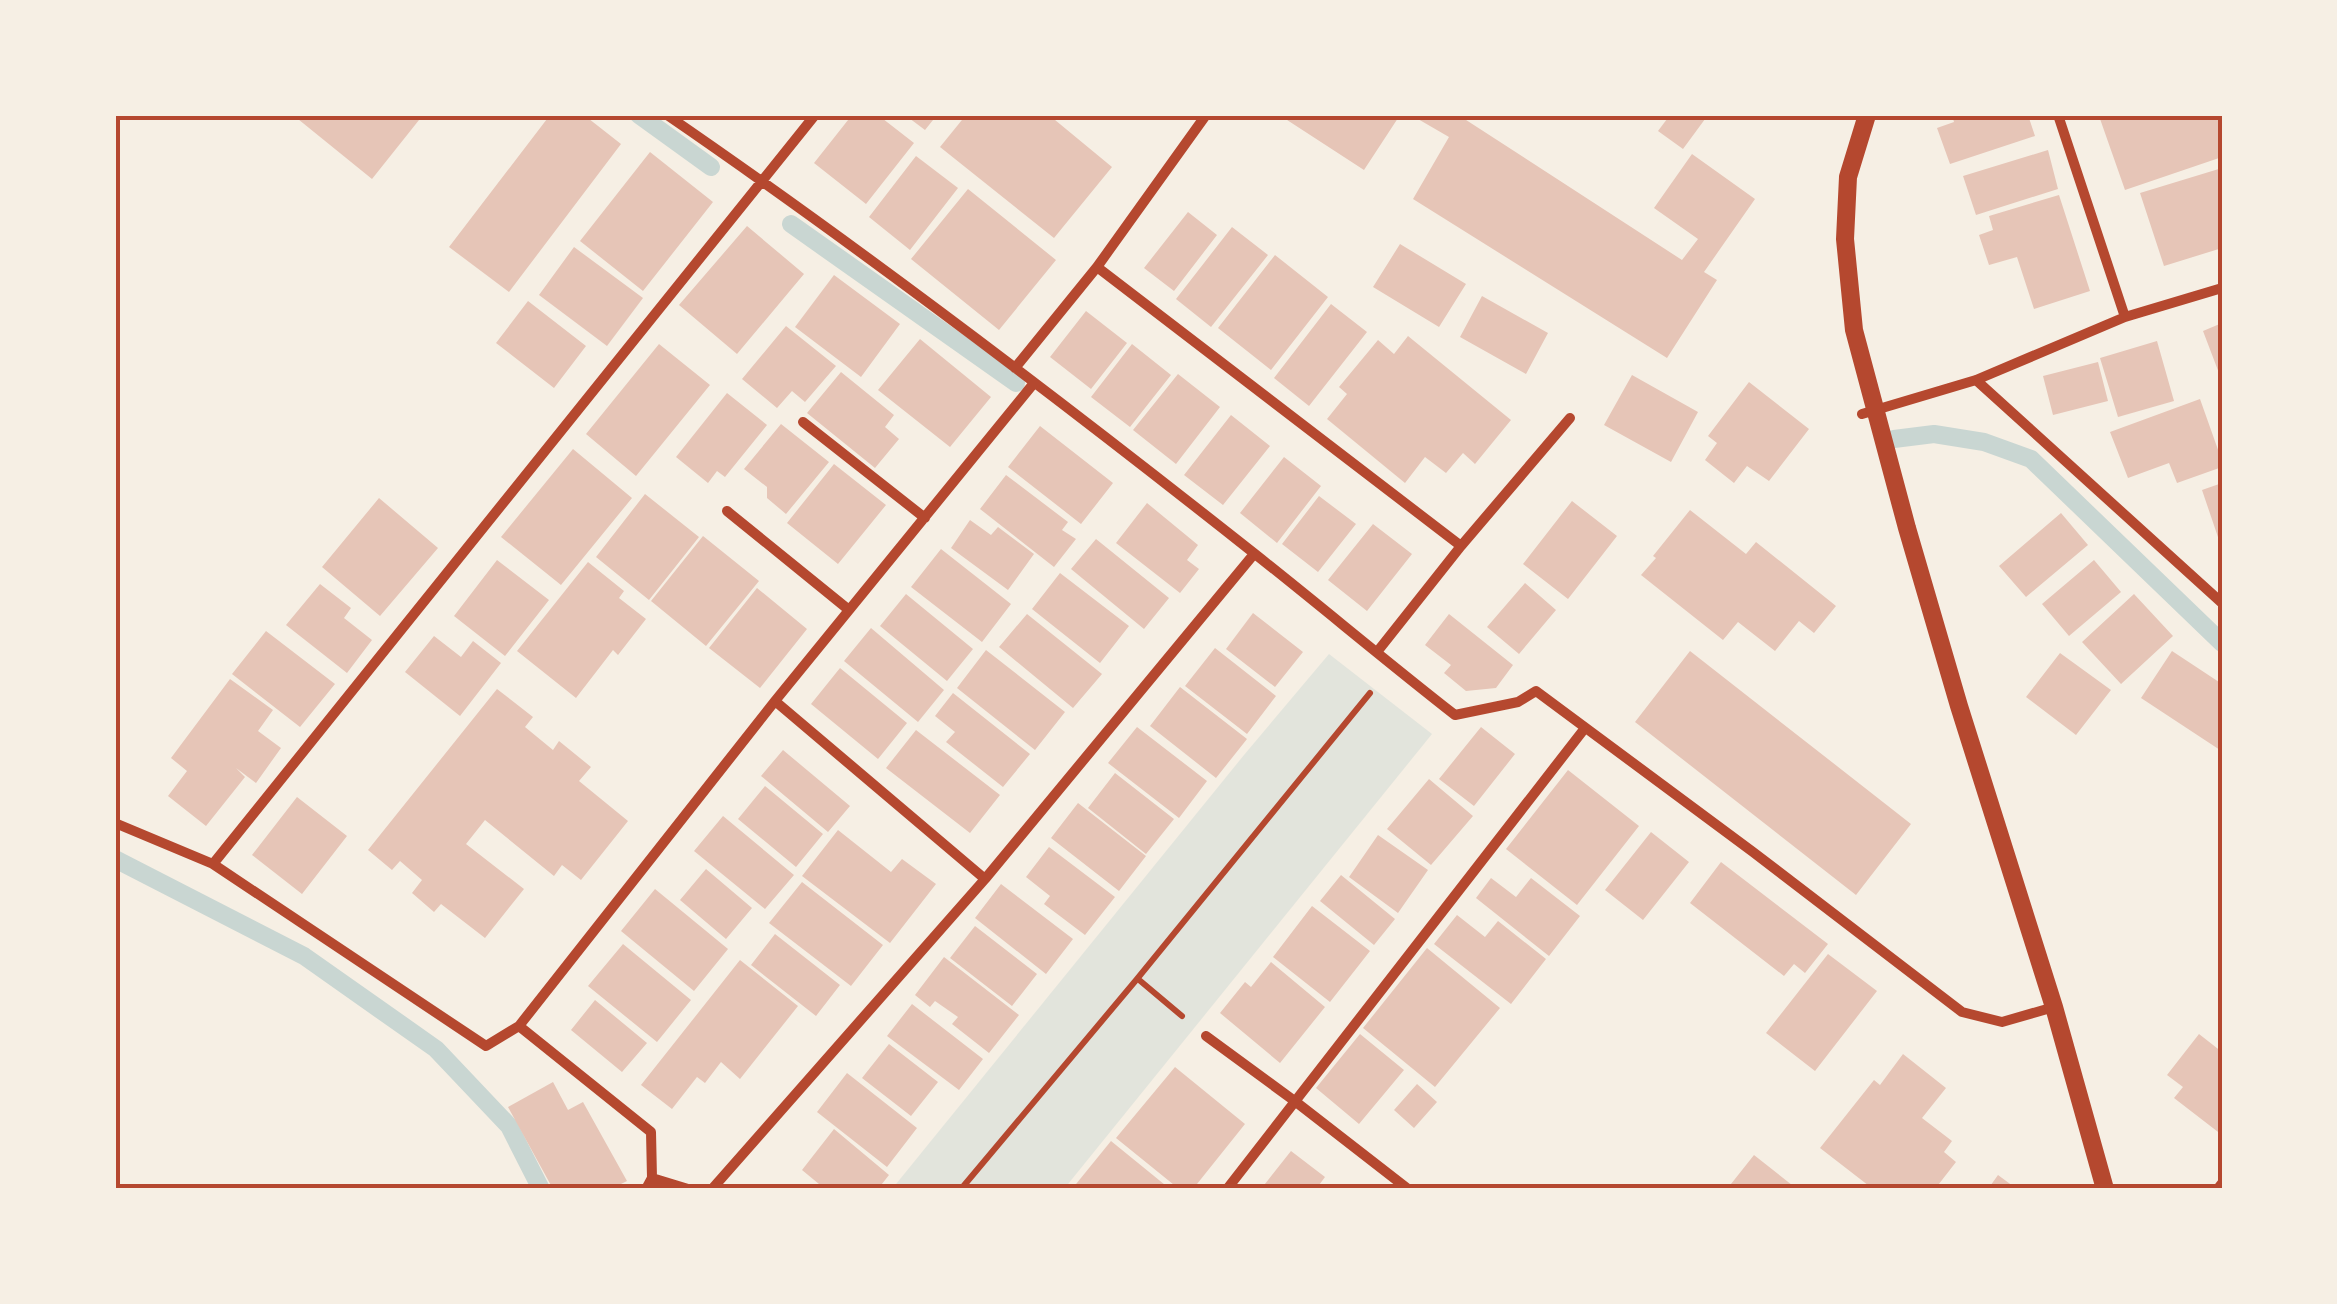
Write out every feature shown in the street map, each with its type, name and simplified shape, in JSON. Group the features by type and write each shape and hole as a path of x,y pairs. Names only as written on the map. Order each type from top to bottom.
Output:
{"street":[{"path":"667,115 763,181 1015,368 1454,715 1518,702 1536,691 1962,1012 2002,1022 2054,1008"},
{"path":"213,864 815,115"},
{"path":"1015,368 1096,267 1206,115"},
{"path":"1867,115 1848,177 1845,239 1854,330 1868,412 2054,1008 2106,1189"},
{"path":"2058,115 2125,317"},
{"path":"1096,267 1462,546"},
{"path":"1868,412 1976,380 2125,317 2222,288"},
{"path":"1976,380 2222,602"},
{"path":"115,823 213,864 486,1046 518,1026 1034,383"},
{"path":"1377,652 1570,418"},
{"path":"802,422 925,518"},
{"path":"726,511 849,610"},
{"path":"712,1189 985,879 1254,554"},
{"path":"776,702 985,879"},
{"path":"1227,1189 1584,728"},
{"path":"518,1026 651,1132 649,1184 688,1189"},
{"path":"1206,1036 1408,1189"}],"path":[{"path":"960,1189 1392,666"},
{"path":"1137,979 1206,1036"},
{"path":"2215,1189 2222,1180"}],"shaded area":[{"path":"1329,654 1432,734 1064,1189 892,1189 1244,755"}],"building":[{"path":"293,115 423,115 372,179"},
{"path":"550,115 584,115 621,144 509,292 449,247"},
{"path":"852,115 878,115 914,143 866,204 814,163"},
{"path":"905,115 937,115 925,130"},
{"path":"966,115 1049,115 1112,167 1054,238 940,147"},
{"path":"1400,115 1364,170 1284,118"},
{"path":"1411,115 1464,115 1463,118 1682,260 1698,239 1654,208 1692,154 1755,199 1704,272 1717,280 1667,358 1413,199 1449,137"},
{"path":"1670,115 1708,115 1683,149 1658,131"},
{"path":"1952,115 2028,115 2035,136 1950,164 1937,128 1954,122"},
{"path":"2222,115 2222,157 2125,190 2099,116"},
{"path":"2048,150 2058,189 1976,215 1963,176"},
{"path":"650,152 713,202 643,291 580,241"},
{"path":"916,156 958,188 910,250 869,217"},
{"path":"2222,168 2222,248 2164,266 2140,193"},
{"path":"968,189 1056,260 999,330 911,259"},
{"path":"2059,195 2090,291 2034,309 2017,257 1989,265 1979,235 1993,230 1989,216"},
{"path":"1188,212 1217,235 1174,291 1144,268"},
{"path":"747,226 804,274 737,354 679,305"},
{"path":"1232,227 1268,255 1211,327 1176,299"},
{"path":"1400,244 1466,284 1439,327 1373,287"},
{"path":"574,247 643,298 607,346 539,295"},
{"path":"1275,255 1328,297 1271,370 1218,328"},
{"path":"834,275 900,324 861,377 795,327"},
{"path":"1482,296 1548,333 1526,374 1460,337"},
{"path":"528,301 586,346 554,388 496,343"},
{"path":"1331,304 1367,332 1309,406 1274,378"},
{"path":"1086,311 1127,343 1091,389 1050,357"},
{"path":"2222,323 2222,381 2203,331"},
{"path":"786,326 836,366 805,402 792,391 777,408 742,379"},
{"path":"1408,336 1511,420 1475,464 1463,453 1446,473 1425,457 1405,483 1327,419 1347,394 1339,387 1378,340 1394,354"},
{"path":"920,339 991,397 950,447 878,390"},
{"path":"2157,341 2174,401 2118,417 2100,358"},
{"path":"659,344 710,385 636,476 586,434"},
{"path":"1132,344 1171,375 1130,427 1091,397"},
{"path":"2098,362 2108,401 2053,415 2043,376"},
{"path":"841,372 894,415 885,427 899,439 875,468 807,413"},
{"path":"1178,374 1220,407 1176,464 1133,430"},
{"path":"1632,375 1698,412 1671,462 1604,425"},
{"path":"1749,382 1809,429 1769,481 1747,466 1734,483 1705,460 1717,443 1708,436"},
{"path":"727,393 767,425 725,477 717,471 708,483 676,457"},
{"path":"2200,399 2222,467 2177,483 2169,463 2128,478 2110,432"},
{"path":"1231,415 1270,446 1223,505 1184,475"},
{"path":"781,424 829,462 786,514 767,498 767,487 744,469"},
{"path":"1040,426 1113,483 1081,524 1008,467"},
{"path":"573,449 632,498 561,585 501,537"},
{"path":"1284,457 1321,486 1277,543 1240,513"},
{"path":"834,464 886,505 838,564 787,523"},
{"path":"1006,475 1068,522 1062,530 1076,539 1054,567 980,509"},
{"path":"2222,483 2222,545 2221,546 2202,490"},
{"path":"645,494 699,537 649,600 596,557"},
{"path":"1319,496 1356,524 1318,572 1282,544"},
{"path":"379,498 438,548 380,616 322,567"},
{"path":"1572,501 1617,536 1568,599 1523,564"},
{"path":"1147,503 1198,545 1187,560 1199,569 1180,593 1116,543"},
{"path":"1690,510 1746,554 1756,542 1836,606 1814,633 1799,621 1775,651 1738,622 1723,640 1641,575"},
{"path":"2061,513 2088,545 2026,597 1999,566"},
{"path":"970,520 991,535 998,527 1034,554 1008,590 951,548"},
{"path":"1373,524 1412,554 1367,611 1328,580"},
{"path":"703,536 759,581 706,646 651,601"},
{"path":"1096,539 1169,598 1144,629 1071,569"},
{"path":"941,549 1011,604 982,642 911,587"},
{"path":"497,560 549,600 505,656 454,616"},
{"path":"2094,560 2121,592 2069,636 2042,604"},
{"path":"588,562 624,591 619,598 646,619 618,655 613,650 576,698 517,651"},
{"path":"1060,573 1129,626 1100,663 1032,609"},
{"path":"1525,583 1556,610 1519,654 1487,627"},
{"path":"320,584 351,608 344,618 372,640 347,673 286,625"},
{"path":"757,588 807,629 760,688 709,648"},
{"path":"906,594 973,649 947,681 880,626"},
{"path":"2134,594 2173,636 2121,684 2082,642"},
{"path":"1253,613 1303,652 1275,687 1226,649"},
{"path":"1027,614 1102,674 1073,708 999,647"},
{"path":"1449,614 1513,665 1496,688 1466,691 1444,673 1451,665 1425,645"},
{"path":"871,628 944,690 918,722 844,661"},
{"path":"266,631 335,684 300,727 232,674"},
{"path":"434,636 461,657 473,641 501,663 460,716 405,672"},
{"path":"1215,648 1276,696 1247,734 1185,686"},
{"path":"986,650 1065,712 1035,750 957,688"},
{"path":"1690,651 1911,824 1856,895 1635,722"},
{"path":"2172,651 2222,684 2220,750 2141,698"},
{"path":"2060,653 2111,690 2076,735 2026,697"},
{"path":"840,668 907,723 878,759 811,704"},
{"path":"230,679 273,710 258,731 281,748 256,783 236,768 245,777 206,826 168,796 187,771 171,758"},
{"path":"1180,687 1247,739 1216,778 1150,726"},
{"path":"497,689 533,717 525,727 553,750 559,741 591,767 579,781 628,821 581,880 562,865 554,876 485,820 466,844 524,889 485,938 441,904 434,912 412,893 422,880 400,861 392,870 368,850"},
{"path":"953,693 1030,754 1003,787 946,742 955,732 935,716"},
{"path":"1137,727 1207,781 1179,818 1108,763"},
{"path":"1481,727 1515,754 1474,806 1439,779"},
{"path":"916,730 1000,795 970,833 886,768"},
{"path":"783,750 850,806 828,832 761,776"},
{"path":"1568,770 1639,826 1577,905 1506,849"},
{"path":"1115,773 1174,819 1146,854 1088,808"},
{"path":"1429,779 1473,816 1431,865 1387,829"},
{"path":"765,786 823,834 796,867 738,819"},
{"path":"297,797 347,836 302,894 252,855"},
{"path":"1078,803 1146,856 1119,891 1051,838"},
{"path":"723,816 794,875 765,909 694,851"},
{"path":"838,830 891,872 902,859 936,884 890,943 802,876"},
{"path":"1651,832 1689,862 1643,920 1605,890"},
{"path":"1378,835 1428,870 1398,913 1349,877"},
{"path":"1049,847 1115,897 1085,935 1044,904 1050,896 1026,877"},
{"path":"1721,862 1828,944 1805,973 1794,964 1784,976 1690,903"},
{"path":"706,869 752,908 726,939 680,900"},
{"path":"1341,875 1395,919 1374,945 1320,901"},
{"path":"1491,878 1516,897 1531,878 1580,916 1549,956 1476,898"},
{"path":"802,882 883,945 851,986 769,923"},
{"path":"1001,884 1073,939 1046,974 975,918"},
{"path":"655,889 728,949 694,991 621,931"},
{"path":"1312,906 1370,951 1330,1002 1273,957"},
{"path":"1457,915 1485,937 1498,921 1546,959 1511,1004 1434,944"},
{"path":"975,926 1037,974 1012,1006 950,958"},
{"path":"775,934 840,985 816,1016 751,965"},
{"path":"623,944 691,1000 657,1042 588,986"},
{"path":"1427,948 1500,1008 1435,1087 1363,1028"},
{"path":"1828,954 1877,991 1815,1071 1766,1033"},
{"path":"944,957 1019,1015 989,1053 952,1024 958,1017 935,1001 930,1007 915,995"},
{"path":"740,960 798,1006 740,1079 721,1062 705,1083 697,1077 672,1109 641,1085"},
{"path":"1271,962 1325,1007 1280,1063 1220,1013 1245,982 1251,987"},
{"path":"595,1000 647,1043 622,1072 571,1030"},
{"path":"912,1004 983,1059 959,1090 887,1036"},
{"path":"1360,1034 1404,1070 1359,1124 1316,1088"},
{"path":"2199,1034 2222,1052 2222,1135 2174,1098 2183,1087 2167,1075"},
{"path":"889,1044 938,1082 911,1116 862,1078"},
{"path":"1903,1054 1946,1088 1922,1118 1952,1141 1944,1152 1956,1162 1935,1189 1873,1189 1820,1148 1874,1080 1880,1085"},
{"path":"1175,1067 1245,1124 1193,1189 1179,1189 1116,1138"},
{"path":"847,1073 917,1128 887,1167 817,1112"},
{"path":"553,1082 568,1110 583,1102 627,1181 611,1189 553,1189 508,1107"},
{"path":"1417,1084 1437,1102 1414,1128 1394,1110"},
{"path":"834,1129 889,1175 878,1189 825,1189 802,1170"},
{"path":"1111,1141 1170,1189 1072,1189"},
{"path":"1291,1151 1325,1177 1316,1189 1261,1189"},
{"path":"1754,1155 1797,1189 1727,1189"},
{"path":"1998,1175 2017,1189 1988,1189"}],"waterway":[{"path":"639,115 711,167"},
{"path":"791,224 1016,383"},
{"path":"1894,439 1934,434 1984,442 2031,459 2222,643"},
{"path":"115,859 304,956 436,1049 509,1126 541,1189"}]}
